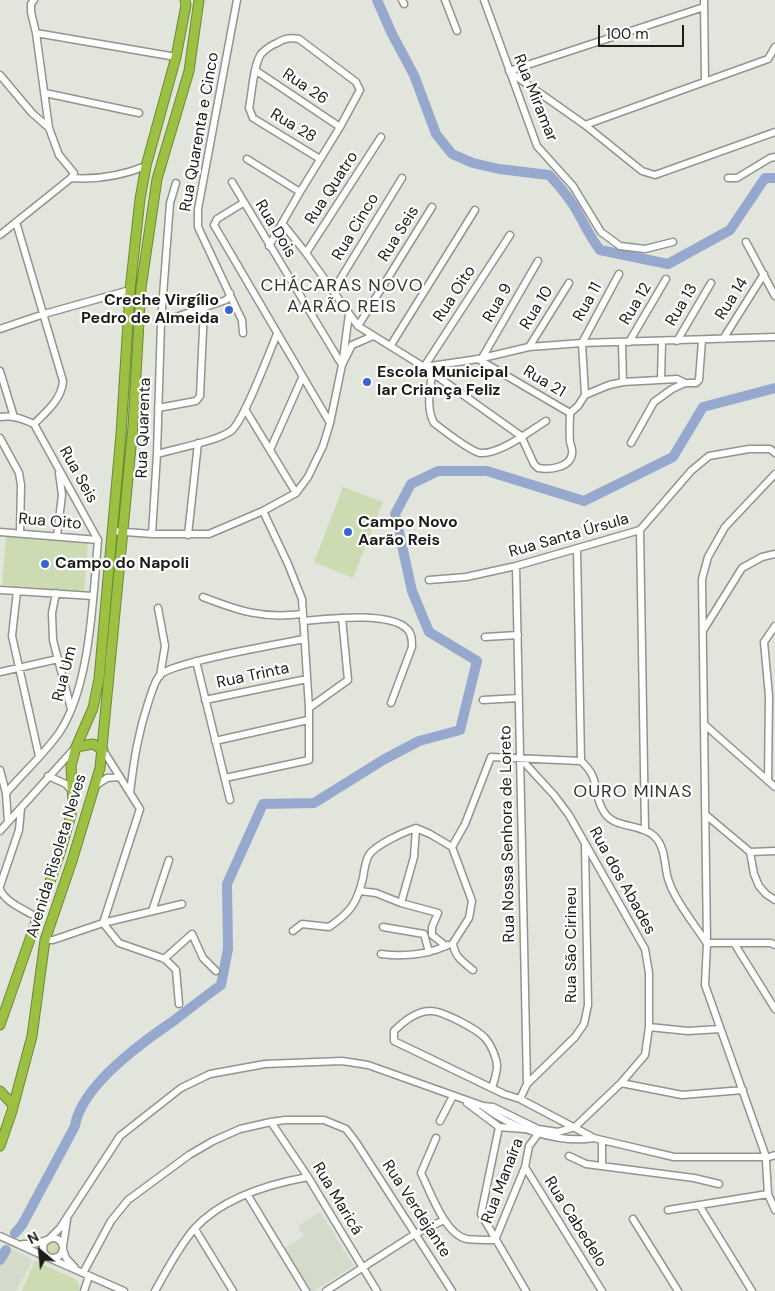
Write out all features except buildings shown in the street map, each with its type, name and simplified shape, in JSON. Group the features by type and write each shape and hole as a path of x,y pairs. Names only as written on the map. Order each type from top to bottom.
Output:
{"highway":[{"name":"Avenida Risoleta Neves","path":"0,1025 60,853 71,814 73,792 71,766 76,747 93,708 99,679 121,434 130,290 140,199 146,166 176,57 186,5 185,0"},
{"name":"Avenida Risoleta Neves","path":"0,1146 32,1036 45,940 100,768 124,532 143,279 157,179 189,71 199,0"},
{"path":"76,747 93,744 103,750"},
{"path":"0,1091 13,1105"}],"street":[{"name":"Rua Quarenta e Cinco","path":"237,0 198,209 198,227 242,320 243,333"},
{"path":"445,0 457,32"},
{"name":"Rua Miramar","path":"484,0 537,146 573,186 601,232 620,246 645,249 673,242"},
{"path":"0,235 71,178 74,173 59,155 49,128 36,33 31,12 33,2"},
{"path":"509,71 704,3 705,82"},
{"path":"36,33 176,57"},
{"path":"255,70 261,55 272,45 283,39 299,39 359,86 359,93 340,127 269,246"},
{"path":"584,125 768,59 775,47"},
{"name":"Rua 28","path":"255,70 249,108 253,118 320,159"},
{"name":"Rua 26","path":"255,70 340,127"},
{"path":"509,71 584,125 642,171 655,175 775,132"},
{"path":"0,75 32,113 49,128"},
{"path":"45,93 138,113"},
{"name":"Rua Quatro","path":"306,253 381,137"},
{"path":"728,178 738,178 775,157"},
{"path":"247,158 300,192"},
{"path":"71,178 100,179 146,166"},
{"name":"Rua Cinco","path":"333,291 402,178"},
{"name":"Rua Dois","path":"232,182 342,365"},
{"name":"Rua Quarenta","path":"152,534 157,454 161,322 170,203 176,183"},
{"path":"244,204 217,219 214,224 302,378 330,423"},
{"name":"Rua Seis","path":"358,326 432,207"},
{"path":"390,345 475,210"},
{"path":"0,417 14,417 34,424 53,405 63,386 63,380 16,222"},
{"path":"282,223 358,326 390,345 521,436 534,464 538,468 545,469 564,465 570,460 573,452 570,440 570,413 578,406 585,395 609,385 623,382 677,379 685,383"},
{"name":"Rua Oito","path":"424,368 510,235"},
{"path":"746,242 775,296"},
{"name":"Rua 9","path":"480,358 538,261"},
{"name":"Rua 11","path":"582,343 619,274"},
{"name":"Rua 14","path":"723,339 764,274"},
{"name":"Rua 12","path":"626,342 666,279"},
{"name":"Rua 10","path":"529,346 569,283"},
{"name":"Rua 13","path":"677,341 711,284"},
{"path":"0,329 44,314 130,290"},
{"path":"161,322 226,300 230,293"},
{"path":"158,408 196,401 200,396 204,308"},
{"path":"112,532 209,534 263,511 296,493 308,477 319,454 330,423 350,314"},
{"path":"157,454 198,443 232,430 245,409 277,334"},
{"path":"342,365 352,345 372,336"},
{"path":"424,368 480,358 529,346 775,338"},
{"path":"631,443 654,402 672,389 685,383 696,383 700,377 702,340"},
{"path":"662,341 662,380"},
{"path":"623,382 626,342"},
{"path":"582,343 585,395"},
{"name":"Rua 21","path":"480,358 570,413"},
{"path":"0,371 14,417"},
{"path":"432,374 430,416 434,423 479,453 492,452 546,421"},
{"path":"270,450 302,378"},
{"path":"245,409 296,493"},
{"name":"Rua Seis","path":"34,424 98,540"},
{"path":"0,438 19,473 20,533"},
{"path":"188,535 198,443"},
{"name":"Rua Santa Úrsula","path":"429,580 466,577 516,566 640,530 691,470 708,456 749,449 770,449 775,453"},
{"path":"57,536 62,495 58,467"},
{"path":"775,474 725,527 708,557 702,579 707,943 705,985 768,1157 768,1194 775,1210"},
{"path":"224,778 309,760 309,708 302,599 263,511"},
{"path":"640,530 645,830"},
{"name":"Rua Oito","path":"0,532 98,540"},
{"name":"Rua Um","path":"6,793 59,732 71,709 84,667 98,540"},
{"path":"577,549 581,761"},
{"path":"703,630 742,568 762,557 775,554"},
{"name":"Rua Nossa Senhora de Loreto","path":"516,566 527,1084 520,1099"},
{"path":"0,590 93,596"},
{"path":"17,591 12,636 39,756"},
{"path":"56,593 52,613 53,640 71,709"},
{"path":"203,596 232,608 263,616 369,617 400,624 408,629 412,638 412,647 391,703"},
{"path":"130,793 137,744 154,688 160,676 165,646 158,608"},
{"path":"309,708 348,680 342,618"},
{"path":"768,780 768,696 764,642 775,626"},
{"path":"485,637 518,635"},
{"path":"160,676 168,669 196,661 304,639"},
{"path":"0,672 58,659"},
{"path":"196,661 230,800"},
{"name":"Rua Trinta","path":"205,700 307,679"},
{"path":"768,696 775,702"},
{"path":"483,700 520,698"},
{"path":"215,741 308,720"},
{"path":"705,725 775,787"},
{"path":"0,831 76,747"},
{"path":"103,750 140,809 103,923"},
{"path":"452,847 465,824 491,757 581,761 590,769 595,778 599,802 604,813 612,820 645,830 655,837 662,850 668,879 676,898 707,943"},
{"name":"Rua dos Abades","path":"521,759 554,795 569,815 645,949 650,973 649,1027 645,1054 621,1083 575,1127"},
{"path":"0,770 6,793 8,822 18,830"},
{"path":"48,776 66,784 73,792"},
{"path":"95,786 107,778 120,777"},
{"path":"21,807 18,830 0,888 2,894 7,899 31,914"},
{"path":"706,815 750,852 754,874 759,886 775,900"},
{"path":"381,954 400,956 429,952 449,944 469,918 472,901 452,847 416,828"},
{"path":"293,931 302,924 329,927 350,912 360,891 369,856 377,848 416,828"},
{"path":"400,903 414,857 416,828"},
{"name":"Rua São Cirineu","path":"527,1084 575,1037 584,1024 588,1005 585,844"},
{"path":"750,852 775,851"},
{"path":"152,911 169,860"},
{"path":"360,891 376,893 400,903 438,913 432,927 432,935 454,948 459,959 473,970"},
{"path":"45,940 60,938 103,923 182,904"},
{"path":"103,923 119,943 164,958 176,970 179,1004"},
{"path":"383,927 424,934 429,952"},
{"path":"164,958 192,934 203,958 216,972"},
{"path":"43,953 60,938"},
{"path":"707,943 771,943 775,945"},
{"path":"734,943 775,1009"},
{"path":"492,1088 497,1065 485,1038 455,1019 432,1010 418,1014 394,1031 394,1041 492,1088 520,1099 594,1138 674,1157 768,1157"},
{"path":"649,1027 688,1031 720,1029"},
{"path":"47,1257 42,1248 47,1240 60,1228 120,1136 181,1088 210,1074 265,1064 342,1060 368,1065 483,1106 493,1107 538,1129 558,1132 575,1127"},
{"path":"621,1083 682,1095 743,1090"},
{"path":"440,1120 457,1097"},
{"path":"457,1097 499,1127 527,1129"},
{"path":"483,1106 491,1112 538,1134 582,1140 594,1138"},
{"name":"Rua Verdejante","path":"84,1291 83,1273 111,1221 135,1194 189,1155 213,1141 240,1130 285,1120 324,1120 346,1129 452,1291"},
{"name":"Rua Maricá","path":"271,1122 308,1177 377,1291"},
{"path":"499,1127 481,1214 526,1291"},
{"name":"Rua Manaíra","path":"436,1138 421,1173 444,1220 451,1229 465,1239 495,1240 525,1167 529,1146 538,1134"},
{"path":"602,1140 602,1166"},
{"path":"569,1156 586,1164 694,1178 719,1184"},
{"name":"Rua Cabedelo","path":"525,1167 602,1291"},
{"path":"155,1291 173,1259 195,1229 219,1209 246,1194 276,1183 308,1177"},
{"path":"246,1194 306,1291"},
{"path":"668,1210 768,1194"},
{"path":"699,1205 752,1291"},
{"path":"47,1257 58,1257 63,1248 68,1216"},
{"path":"633,1219 678,1291"},
{"path":"326,1291 415,1234 444,1220"},
{"path":"195,1229 233,1291"},
{"path":"0,1236 124,1291"},
{"path":"17,1244 33,1244 56,1239 63,1248 66,1258 83,1273"}],"shaded area":[{"path":"320,1212 354,1266 314,1291 309,1291 283,1249 304,1236 298,1226"},
{"path":"11,1248 31,1259 30,1265 16,1291 0,1291 0,1267"}],"green space":[{"name":"Campo Novo Aarão Reis","path":"343,487 383,502 353,578 314,562"},
{"name":"Campo do Napoli","path":"6,536 88,543 84,592 2,585"},
{"path":"50,1240 56,1240 61,1245 59,1254 50,1256 45,1251 45,1245"},
{"path":"35,1261 75,1279 79,1284 79,1291 22,1291"}],"waterway":[{"path":"377,0 392,34 414,75 436,134 452,154 473,163 499,169 549,175 574,206 600,250 668,264 730,230 765,178 775,178"},
{"path":"15,1233 22,1225 75,1126 88,1096 100,1081 129,1054 221,985 228,949 227,884 263,804 314,803 383,760 419,741 460,730 477,661 429,632 412,591 395,514 411,484 438,471 487,471 584,501 673,457 703,407 775,388"},
{"path":"0,1260 6,1250"}],"place":[{"name":"Creche Virgílio Pedro de Almeida","path":"229,310"},
{"name":"Escola Municipal lar Criança Feliz","path":"367,382"},
{"name":"Campo Novo Aarão Reis","path":"348,532"},
{"name":"Campo do Napoli","path":"45,564"}],"district":[{"name":"CHÁCARAS NOVO AARÃO REIS","path":"342,296"},
{"name":"OURO MINAS","path":"633,792"}]}
